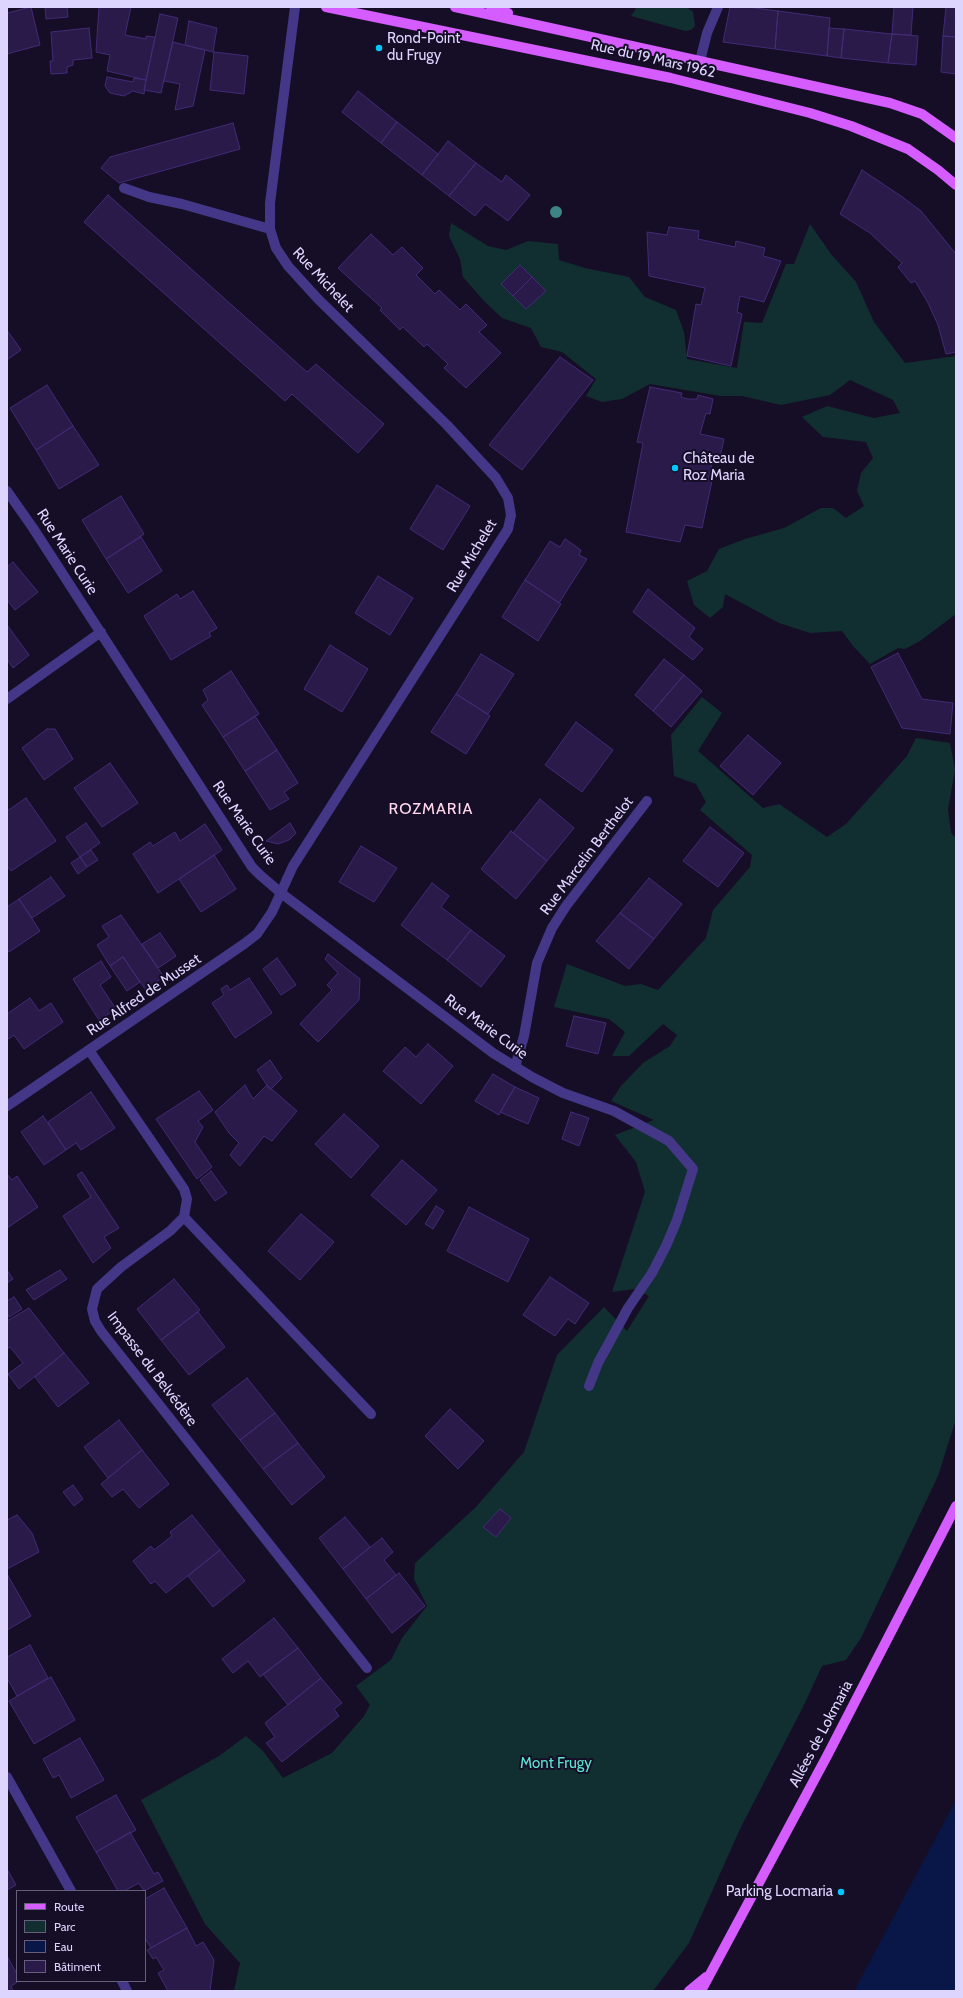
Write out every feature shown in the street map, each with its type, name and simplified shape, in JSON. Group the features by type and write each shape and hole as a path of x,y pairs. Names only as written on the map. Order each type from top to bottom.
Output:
{"main road":[{"name":"Rue du 19 Mars 1962","path":"326,7 656,75 810,114 851,126 902,146 938,170 956,185"},
{"name":"Rue du 19 Mars 1962","path":"455,7 907,108 934,122 956,138"},
{"path":"491,7 550,28"},
{"name":"Allées de Lokmaria","path":"701,1991 827,1756 956,1506"},
{"name":"Allées de Lokmaria","path":"689,1991 709,1974"}],"street":[{"name":"Rue Michelet","path":"281,893 293,866 508,529 511,515 508,498 496,478 447,425 333,315 280,257 270,229 270,203 295,7"},
{"path":"700,61 707,33 718,7"},
{"path":"124,188 149,197 223,215 270,229"},
{"name":"Rue Marie Curie","path":"7,491 101,632 252,867 281,893 471,1037 515,1067 563,1093 614,1111 669,1141 693,1169 677,1220 666,1246 652,1273 628,1308 598,1363 589,1386"},
{"path":"7,699 101,632"},
{"name":"Rue Marcelin Berthelot","path":"515,1067 524,1036 537,963 552,928 566,906 647,801"},
{"name":"Rue Alfred de Musset","path":"7,1106 244,944 266,924 281,893"},
{"path":"89,1050 184,1189 187,1199 184,1217 371,1414"},
{"name":"Impasse du Belvédère","path":"184,1217 170,1231 121,1267 97,1289 92,1309 95,1321 106,1337 367,1668"},
{"path":"7,1777 70,1890"},
{"path":"122,1982 127,1991"}],"green space":[{"path":"637,7 688,8 693,12 695,26 691,30 685,31 631,16"},
{"path":"451,223 488,246 506,250 528,241 558,244 559,260 585,268 629,277 645,297 676,310 684,332 687,359 737,368 744,322 762,323 786,264 794,264 810,224 831,254 856,282 874,322 905,363 956,356 956,614 920,641 905,649 898,648 870,664 853,646 842,631 810,633 779,623 725,594 723,607 710,618 694,605 687,581 707,571 719,549 745,539 784,528 821,508 833,508 846,518 864,506 857,491 861,473 873,458 866,442 823,437 802,417 827,406 874,418 900,413 893,400 850,380 830,395 781,405 742,396 721,396 650,384 622,399 602,402 586,396 596,379 562,352 541,347 531,328 502,318 484,301 463,277 460,259 449,236"},
{"name":"Mont Frugy","path":"702,697 722,713 698,751 763,808 779,804 827,837 846,824 907,756 916,738 950,743 955,770 948,809 951,833 956,838 956,1419 938,1476 861,1638 846,1660 822,1666 803,1707 740,1829 689,1943 653,1991 234,1991 240,1963 205,1924 141,1800 219,1756 246,1736 263,1751 283,1778 332,1753 364,1716 370,1705 356,1686 391,1660 402,1638 427,1606 414,1579 415,1563 475,1508 524,1452 557,1355 604,1307 627,1331 649,1296 634,1289 612,1292 645,1192 636,1162 615,1135 654,1120 611,1101 621,1086 643,1063 670,1046 677,1035 663,1024 629,1056 612,1056 625,1032 609,1019 554,1007 567,964 625,986 641,984 658,990 706,938 713,910 750,867 752,855 700,810 706,802 696,784 674,776 671,735"}],"water":[{"path":"956,1800 956,1991 854,1991 867,1967"}],"building":[{"path":"31,7 40,45 7,54 7,13"},
{"path":"45,7 67,7 68,17 46,19"},
{"path":"99,7 131,7 125,35 146,39 146,36 155,37 146,80 107,71 110,55 96,52"},
{"path":"730,7 748,7 778,11 775,49 723,42"},
{"path":"894,7 913,7 911,35 892,34"},
{"path":"946,7 956,7 956,37 943,36"},
{"path":"778,11 830,18 827,56 775,49"},
{"path":"160,14 178,18 161,93 144,90"},
{"path":"189,21 217,28 213,52 185,45"},
{"path":"89,28 92,58 73,60 73,65 67,67 67,73 51,74 50,61 53,61 51,32"},
{"path":"829,28 844,29 841,58 827,56"},
{"path":"844,29 892,34 888,63 841,58"},
{"path":"892,34 918,36 916,65 888,63"},
{"path":"943,36 956,37 956,74 941,72"},
{"path":"173,42 205,50 193,106 175,110 180,84 164,81"},
{"path":"214,52 248,56 244,94 210,90"},
{"path":"107,77 133,82 134,78 146,80 144,94 133,91 124,96 110,93 105,86"},
{"path":"358,91 397,122 381,143 342,112"},
{"path":"397,122 438,154 422,175 381,143"},
{"path":"233,123 240,149 119,183 101,168 110,157"},
{"path":"448,141 476,163 449,196 422,175"},
{"path":"476,163 502,182 506,175 530,195 508,221 485,204 475,216 449,196"},
{"path":"862,170 921,211 956,254 956,352 946,354 938,325 928,303 915,281 911,283 898,267 902,263 870,233 840,214"},
{"path":"108,195 307,372 316,364 384,424 358,453 292,394 285,401 84,222"},
{"path":"669,227 699,231 698,239 735,247 736,241 765,248 763,256 781,261 764,302 740,296 737,312 742,314 731,366 687,356 696,304 701,305 705,288 649,276 647,232 667,235"},
{"path":"371,234 393,255 402,247 423,268 416,275 435,294 439,290 460,310 466,304 487,325 479,332 501,353 466,388 444,368 448,364 427,344 424,347 403,327 400,330 380,310 382,308 338,268"},
{"path":"520,265 532,277 513,296 501,284"},
{"path":"532,277 546,291 526,309 513,296"},
{"path":"7,330 21,350 7,360"},
{"path":"560,357 593,380 522,470 489,445"},
{"path":"47,385 73,426 36,450 10,408"},
{"name":"Château de Roz Maria","path":"650,387 682,393 681,397 687,399 697,399 698,395 713,399 710,414 706,413 700,434 724,439 720,457 714,456 708,480 712,481 702,528 685,525 680,542 626,532 643,443 637,442"},
{"path":"73,426 99,465 59,489 36,450"},
{"path":"437,485 470,506 443,550 410,529"},
{"path":"121,496 144,534 106,559 82,520"},
{"path":"141,537 162,571 128,593 106,559"},
{"path":"565,539 581,550 579,555 587,559 559,603 525,580 550,541 560,547"},
{"path":"13,562 38,592 15,610 7,600 7,567"},
{"path":"378,576 413,598 390,635 355,613"},
{"path":"525,580 561,604 538,641 502,617"},
{"path":"648,589 695,628 689,637 703,649 693,660 633,612"},
{"path":"193,591 217,628 209,633 211,636 171,660 144,616 177,594 180,599"},
{"path":"7,625 29,655 13,668 7,659"},
{"path":"330,645 368,669 342,712 304,689"},
{"path":"898,653 922,699 953,703 950,734 902,728 871,667"},
{"path":"481,654 514,674 488,714 456,694"},
{"path":"664,659 684,675 653,711 635,695"},
{"path":"231,671 259,714 223,737 202,705 208,700 203,690"},
{"path":"684,675 702,691 671,727 653,711"},
{"path":"456,694 490,716 466,754 431,732"},
{"path":"255,716 277,750 245,771 223,737"},
{"path":"576,722 613,750 582,792 545,765"},
{"path":"47,729 55,729 73,759 44,780 22,748"},
{"path":"748,735 781,763 753,795 720,766"},
{"path":"277,750 298,783 284,792 289,799 270,810 245,771"},
{"path":"110,763 138,803 102,827 74,788"},
{"path":"26,798 56,841 11,871 7,866 7,811"},
{"path":"540,799 574,828 547,861 513,833"},
{"path":"86,823 100,843 80,857 66,837"},
{"path":"290,823 296,833 289,840 278,844 266,841"},
{"path":"205,824 222,850 158,893 133,854 150,842 153,846 175,832 180,841"},
{"path":"710,827 744,853 718,887 683,861"},
{"path":"511,831 547,861 516,899 481,869"},
{"path":"361,846 397,868 374,902 339,882"},
{"path":"91,850 98,860 87,867 80,857"},
{"path":"214,855 236,889 201,912 179,879"},
{"path":"80,857 87,867 78,874 71,863"},
{"path":"51,877 65,896 32,918 19,899"},
{"path":"649,878 682,904 654,939 620,913"},
{"path":"432,883 449,896 441,907 471,930 447,960 401,925"},
{"path":"19,899 40,931 9,952 7,949 7,907"},
{"path":"620,913 654,939 629,969 596,941"},
{"path":"121,915 164,977 145,989 123,957 110,966 97,945 109,937 102,926"},
{"path":"471,930 505,956 481,987 447,960"},
{"path":"160,933 176,956 158,968 142,944"},
{"path":"328,954 360,979 359,1000 318,1042 300,1024 332,990 327,985 338,973 325,959"},
{"path":"123,957 140,982 127,991 110,966"},
{"path":"277,958 296,985 281,995 263,969"},
{"path":"101,961 111,977 100,985 116,1009 99,1020 73,979"},
{"path":"249,978 272,1013 235,1038 212,1003 224,995 221,989 227,985 230,990"},
{"path":"30,998 39,1011 51,1003 63,1022 24,1049 14,1035 9,1039 7,1037 7,1014"},
{"path":"574,1016 606,1023 598,1054 566,1046"},
{"path":"428,1044 453,1066 421,1104 383,1071 405,1047 416,1057"},
{"path":"270,1060 282,1078 270,1090 257,1070"},
{"path":"493,1074 515,1087 499,1115 475,1101"},
{"path":"245,1085 253,1099 267,1085 297,1111 272,1141 264,1136 240,1166 230,1155 239,1143 229,1133 215,1112"},
{"path":"515,1087 539,1098 528,1124 500,1112"},
{"path":"199,1091 213,1110 198,1121 203,1127 195,1142 212,1167 197,1179 156,1119"},
{"path":"91,1092 115,1128 81,1150 76,1143 66,1150 48,1122"},
{"path":"571,1112 589,1118 579,1146 562,1139"},
{"path":"344,1114 379,1146 351,1178 315,1144"},
{"path":"43,1116 66,1150 44,1165 21,1132"},
{"path":"402,1160 437,1190 406,1225 371,1195"},
{"path":"211,1171 227,1193 215,1201 200,1180"},
{"path":"82,1172 119,1228 104,1237 111,1248 93,1263 63,1216 91,1197 77,1175"},
{"path":"7,1174 12,1180 17,1176 38,1207 7,1228"},
{"path":"436,1206 444,1211 433,1229 425,1224"},
{"path":"469,1207 529,1239 508,1282 447,1251"},
{"path":"301,1214 334,1242 300,1280 268,1251"},
{"path":"7,1270 13,1279 7,1283"},
{"path":"60,1270 67,1279 34,1300 26,1290"},
{"path":"550,1277 589,1303 575,1324 568,1319 555,1336 523,1315"},
{"path":"174,1279 200,1310 161,1340 137,1309"},
{"path":"14,1297 22,1309 9,1317 7,1313 7,1301"},
{"path":"29,1308 64,1353 19,1389 8,1374 23,1363 10,1347 7,1349 7,1321"},
{"path":"198,1312 225,1347 189,1375 161,1340"},
{"path":"64,1353 89,1383 58,1407 35,1377"},
{"path":"247,1378 275,1413 240,1440 212,1405"},
{"path":"450,1409 484,1441 458,1469 425,1436"},
{"path":"275,1413 298,1443 263,1469 240,1440"},
{"path":"119,1420 142,1450 108,1478 84,1447"},
{"path":"298,1443 325,1477 292,1505 263,1469"},
{"path":"142,1450 169,1484 139,1508 123,1489 112,1497 101,1484"},
{"path":"73,1485 83,1499 74,1506 63,1492"},
{"path":"500,1509 511,1518 496,1537 483,1527"},
{"path":"17,1515 32,1533 39,1552 7,1569 7,1520"},
{"path":"192,1515 220,1550 166,1593 155,1581 151,1584 133,1561 151,1546 154,1550 172,1536 170,1532"},
{"path":"345,1517 370,1547 343,1569 319,1538"},
{"path":"382,1538 393,1552 384,1560 396,1575 366,1599 343,1569"},
{"path":"220,1550 245,1581 213,1607 188,1576"},
{"path":"399,1573 425,1606 392,1633 366,1599"},
{"path":"7,1574 31,1616 7,1630"},
{"path":"274,1618 298,1648 260,1677 248,1661 233,1673 222,1659"},
{"path":"30,1645 48,1678 17,1696 7,1678 7,1657"},
{"path":"298,1648 321,1678 288,1705 263,1674"},
{"path":"51,1677 75,1720 34,1744 9,1701"},
{"path":"321,1678 342,1703 334,1709 339,1716 282,1762 266,1743 275,1737 265,1723"},
{"path":"80,1738 104,1780 71,1798 59,1775 53,1778 43,1759"},
{"path":"116,1795 136,1830 96,1852 76,1817"},
{"path":"130,1832 154,1874 158,1872 163,1881 146,1890 143,1890 139,1883 126,1890 117,1890 96,1852"},
{"path":"7,1869 16,1885 7,1890"},
{"path":"164,1888 187,1928 151,1948 146,1940 146,1898"},
{"path":"187,1928 196,1946 203,1942 214,1960 210,1991 168,1991 158,1973 164,1970 156,1957 153,1959 147,1950"},
{"path":"7,1956 16,1972 16,1982 17,1982 11,1986 13,1991 7,1991"}],"place":[{"name":"Rond-Point du Frugy","path":"379,48"},
{"name":"Château de Roz Maria","path":"675,468"},
{"name":"Parking Locmaria","path":"841,1892"}],"district":[{"name":"ROZMARIA","path":"431,809"}]}
